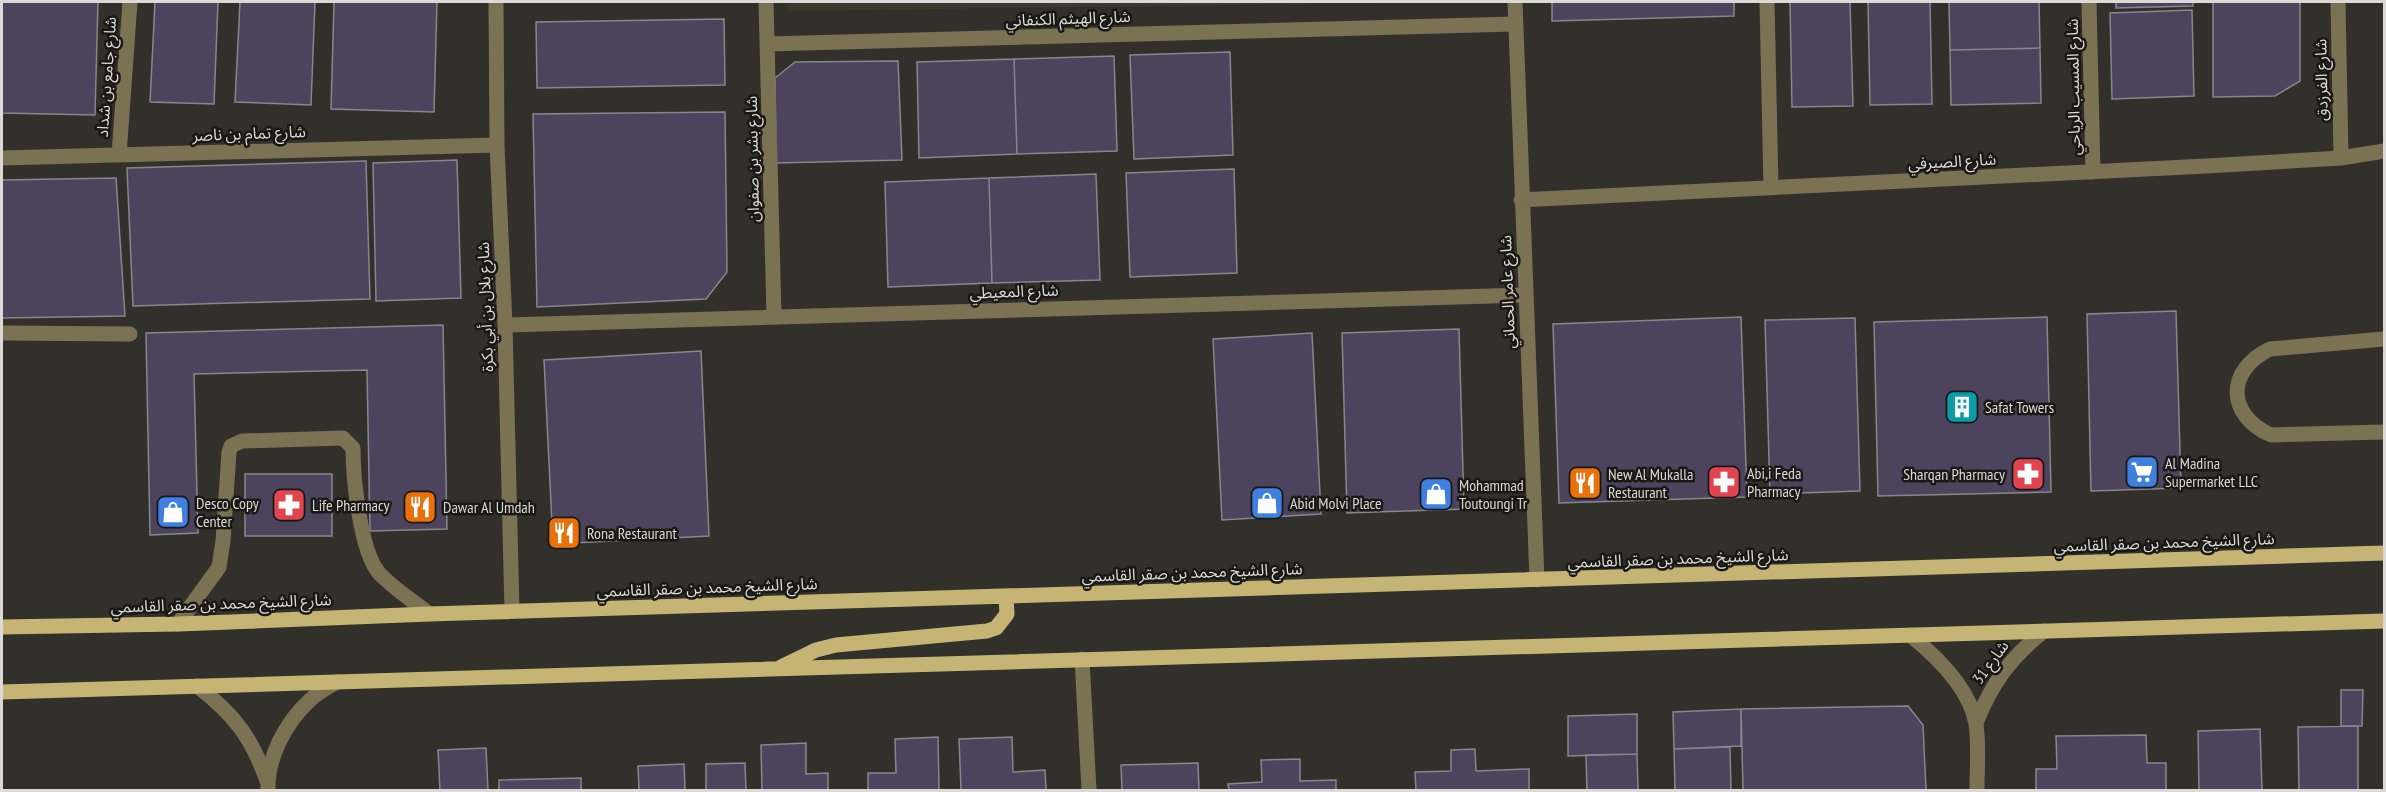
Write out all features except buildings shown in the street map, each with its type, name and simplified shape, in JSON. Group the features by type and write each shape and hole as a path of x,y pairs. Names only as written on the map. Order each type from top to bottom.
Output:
{"main road":[{"name":"شارع الشيخ محمد بن صقر القاسمي","path":"2,627 178,624 512,611 2385,554"},
{"path":"778,668 816,650 836,645 987,631 996,628 1007,614 1006,596"},
{"path":"2,692 2385,621"}],"street":[{"name":"شارع جامع بن شداد","path":"119,155 130,2"},
{"name":"شارع بلال بن أبي بكرة","path":"496,2 497,145 505,325 512,611"},
{"name":"شارع بشر بن صفوان","path":"766,2 774,316"},
{"name":"شارع عامر الحماني","path":"1515,2 1537,580"},
{"path":"1767,2 1771,188"},
{"name":"شارع المسيب الرياحي","path":"2089,2 2093,172"},
{"name":"شارع الفرزدق","path":"2338,2 2341,158"},
{"name":"شارع الهيثم الكنفاني","path":"767,44 1515,24"},
{"name":"شارع تمام بن ناصر","path":"2,158 497,145"},
{"name":"شارع الصيرفي","path":"1521,200 2341,158 2385,151"},
{"name":"شارع المعيطي","path":"505,325 1525,295"},
{"path":"2,333 130,334"},
{"path":"2385,339 2270,349 2254,356 2243,369 2237,384 2238,401 2244,417 2256,429 2271,435 2385,432"},
{"path":"178,624 219,567 229,452 231,446 242,441 343,438 349,442 353,448 363,536 371,561 388,581 429,614"},
{"name":"شارع 31","path":"1976,723 1987,696 2003,671 2022,649 2044,631"},
{"name":"شارع 31","path":"1910,635 1932,653 1950,674 1965,698 1976,723 1977,790"},
{"path":"1082,659 1089,790"},
{"path":"267,786 275,751 290,723 311,699 337,682"},
{"path":"197,686 221,704 241,727 257,753 267,786"}],"shaded area":[{"path":"788,2 1458,2 788,11"}],"place":[{"name":"Safat Towers","path":"1962,407"},
{"name":"Al Madina Supermarket LLC","path":"2142,472"},
{"name":"Sharqan Pharmacy","path":"2028,474"},
{"name":"Abi,i Feda Pharmacy","path":"1724,482"},
{"name":"New Al Mukalla Restaurant","path":"1585,483"},
{"name":"Mohammad Toutoungi Tr","path":"1436,494"},
{"name":"Abid Molvi Place","path":"1267,503"},
{"name":"Life Pharmacy","path":"289,505"},
{"name":"Dawar Al Umdah","path":"420,507"},
{"name":"Desco Copy Center","path":"173,512"},
{"name":"Rona Restaurant","path":"564,533"}]}
